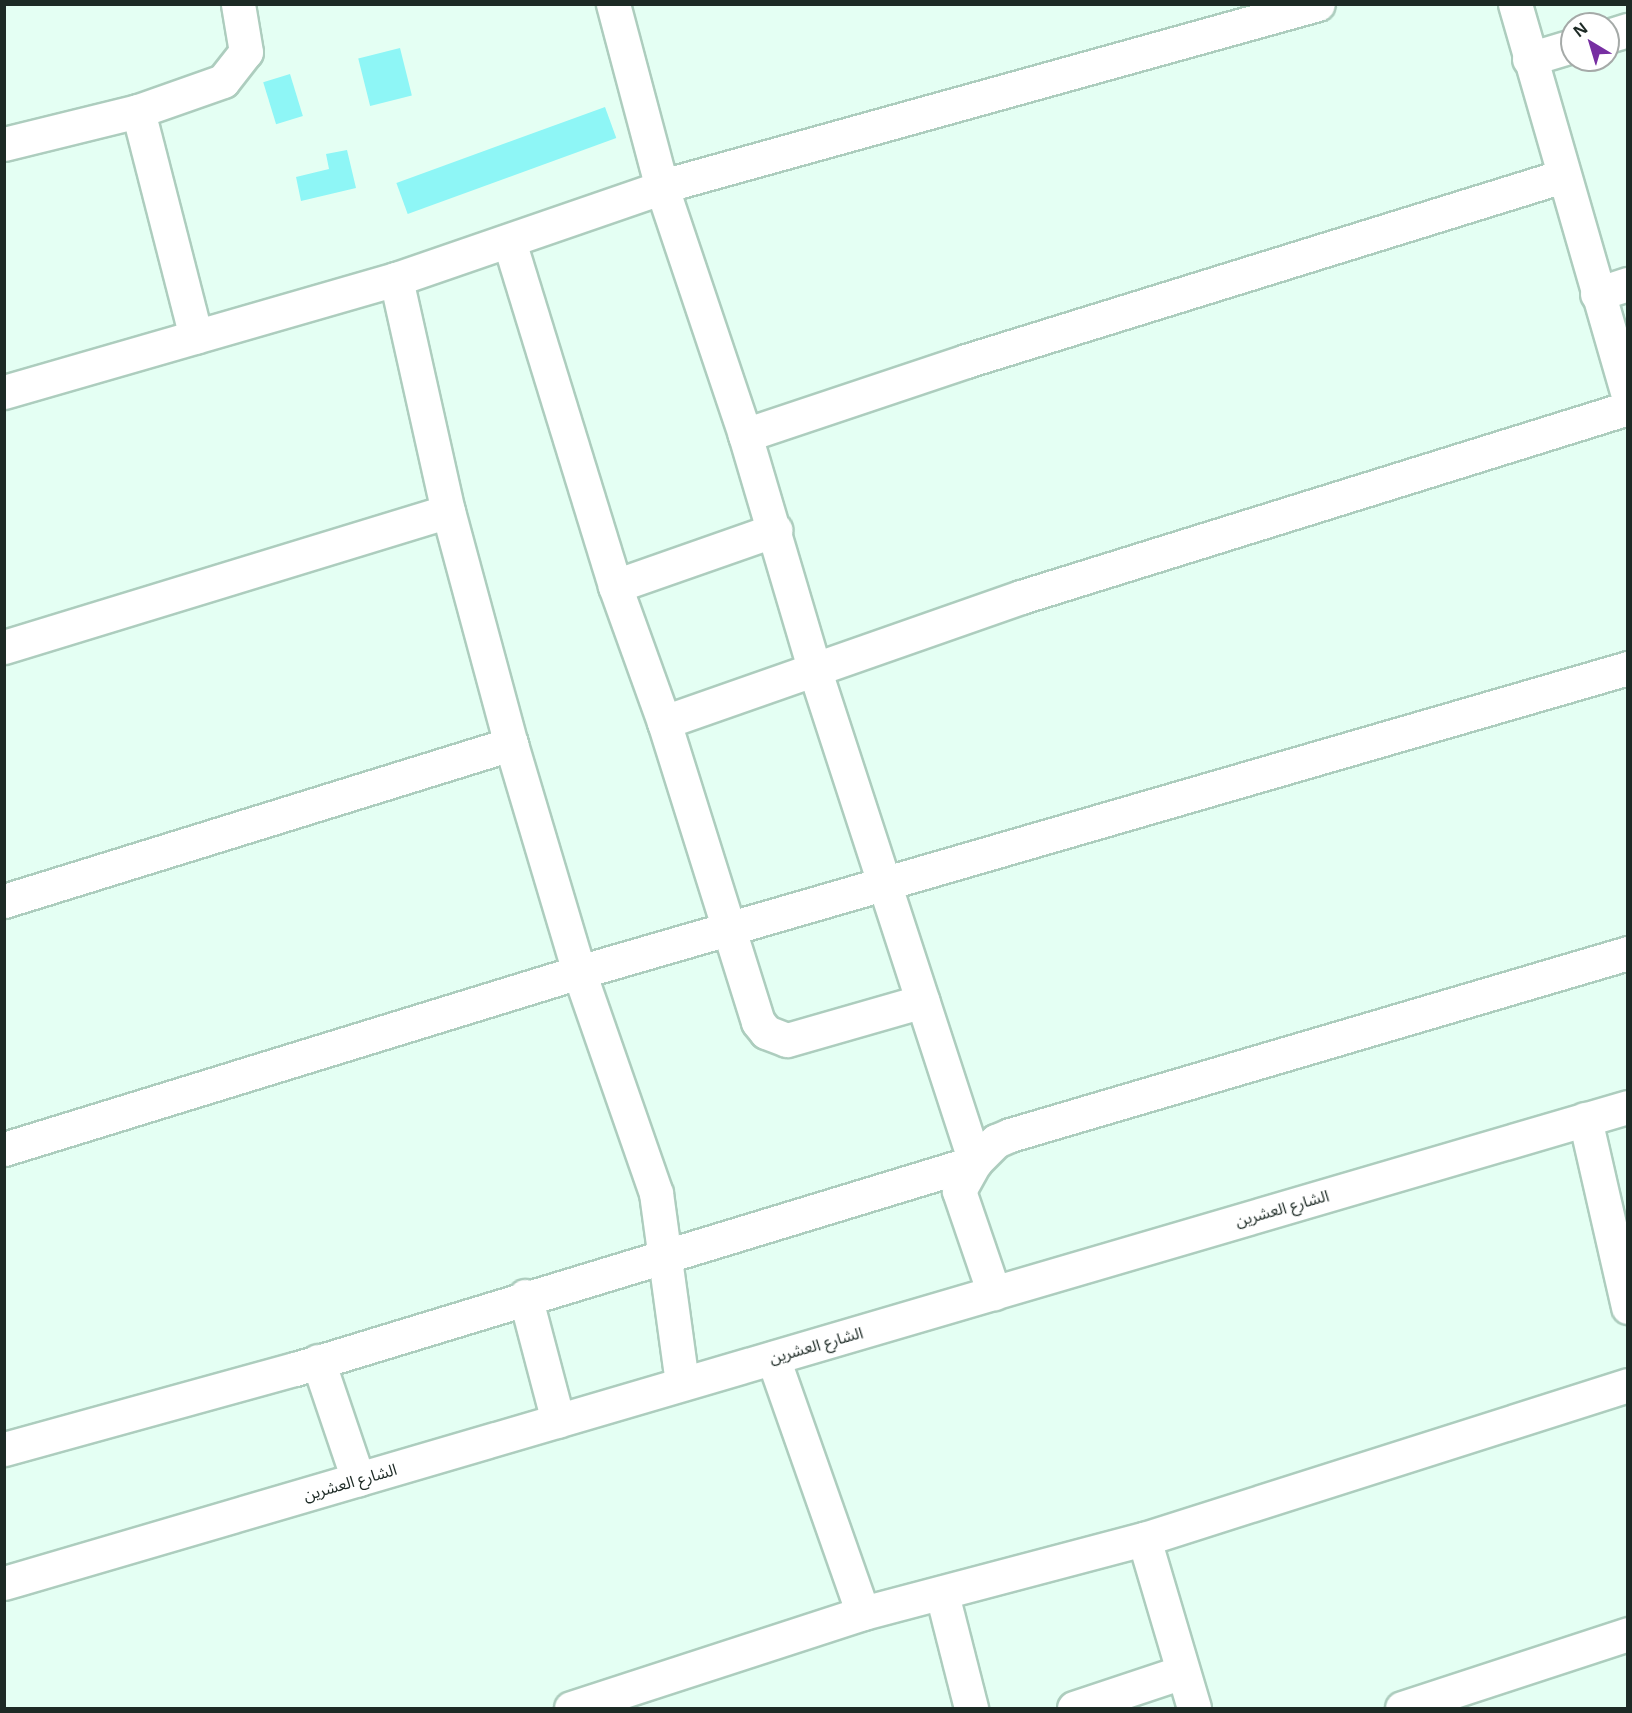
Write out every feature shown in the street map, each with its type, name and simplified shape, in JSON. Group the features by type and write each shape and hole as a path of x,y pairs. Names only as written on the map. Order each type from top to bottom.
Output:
{"street":[{"path":"4,144 138,111 211,88 234,71 246,52 238,4"},
{"path":"613,4 662,188 745,435 814,668 975,1162"},
{"path":"4,392 396,279 662,188 1318,4"},
{"path":"1515,4 1529,59 1628,395"},
{"path":"1529,59 1560,50"},
{"path":"138,111 196,337"},
{"path":"745,435 966,361 1563,176"},
{"path":"509,241 615,586 664,722 758,1022 777,1037 796,1038 923,1001"},
{"path":"396,279 448,511 511,744 579,972 656,1193 682,1382"},
{"path":"1597,294 1628,284"},
{"path":"664,722 1021,597 1628,408"},
{"path":"4,647 448,511"},
{"path":"615,586 775,530"},
{"path":"4,1149 579,972 1628,668"},
{"path":"4,901 511,744"},
{"path":"993,1293 960,1191 975,1162 996,1140 1628,953"},
{"name":"الشارع العشرين","path":"4,1583 558,1421 682,1382 773,1358 1628,1107"},
{"path":"1585,1119 1628,1307"},
{"path":"4,1449 318,1362 525,1296 975,1162"},
{"path":"525,1296 558,1421"},
{"path":"773,1358 863,1613"},
{"path":"318,1362 358,1479"},
{"path":"580,1707 863,1613 1144,1539 1628,1385"},
{"path":"1144,1539 1194,1708"},
{"path":"942,1594 971,1708"},
{"path":"1402,1708 1628,1634"},
{"path":"1074,1708 1182,1672"}],"building":[{"path":"400,48 412,96 370,106 358,58"},
{"path":"290,74 303,116 276,124 263,82"},
{"path":"605,107 616,138 408,214 396,183"},
{"path":"347,150 356,188 301,201 296,177 329,169 326,154"}]}
